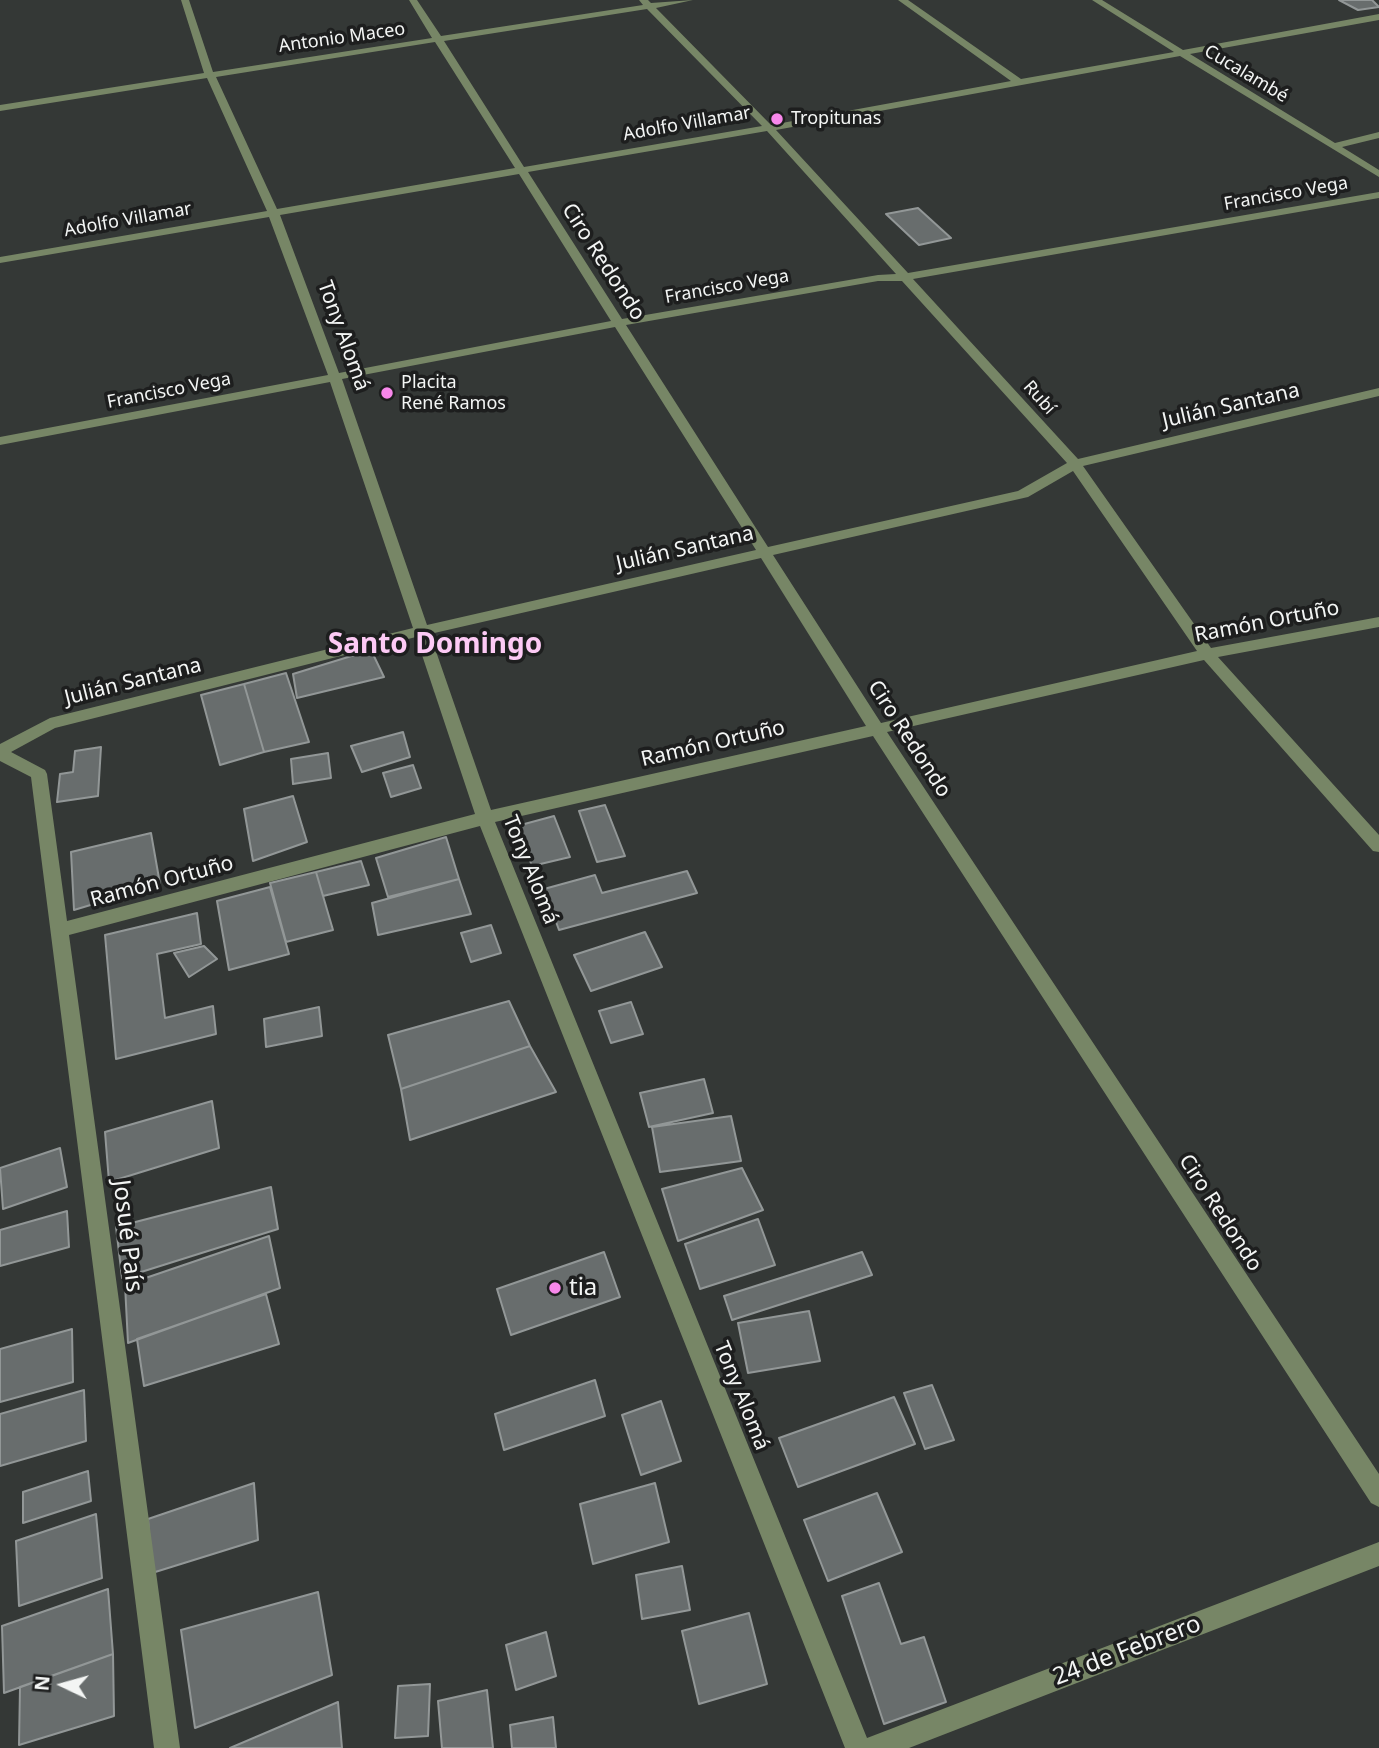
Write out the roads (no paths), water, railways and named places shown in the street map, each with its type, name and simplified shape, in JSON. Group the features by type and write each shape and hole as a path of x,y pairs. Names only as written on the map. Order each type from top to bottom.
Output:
{"street":[{"name":"Tony Alomá","path":"185,0 209,73 273,212 335,378 485,818 858,1748"},
{"name":"Ciro Redondo","path":"413,0 520,171 767,552 876,728 1379,1494"},
{"name":"Antonio Maceo","path":"0,108 209,73 437,40 646,3 689,0"},
{"path":"902,0 1020,83"},
{"name":"Cucalambé","path":"1096,0 1379,174"},
{"name":"Rubí","path":"646,3 769,128 1075,464 1207,654 1379,846"},
{"name":"Adolfo Villamar","path":"0,260 769,128 1379,17"},
{"path":"1335,146 1379,135"},
{"name":"Francisco Vega","path":"0,441 618,323 878,278 907,277 1379,195"},
{"name":"Julián Santana","path":"0,752 50,724 420,631 1023,494 1075,464 1379,392"},
{"name":"Ramón Ortuño","path":"61,930 485,818 1207,654 1376,626"},
{"name":"Josué País","path":"0,752 39,774 167,1748"},
{"name":"24 de Febrero","path":"875,1748 1379,1554"}],"place":[{"name":"Tropitunas","path":"777,119"},
{"name":"Placita René Ramos","path":"387,393"},
{"name":"tia","path":"555,1288"}],"district":[{"name":"Santo Domingo","path":"435,645"}]}
